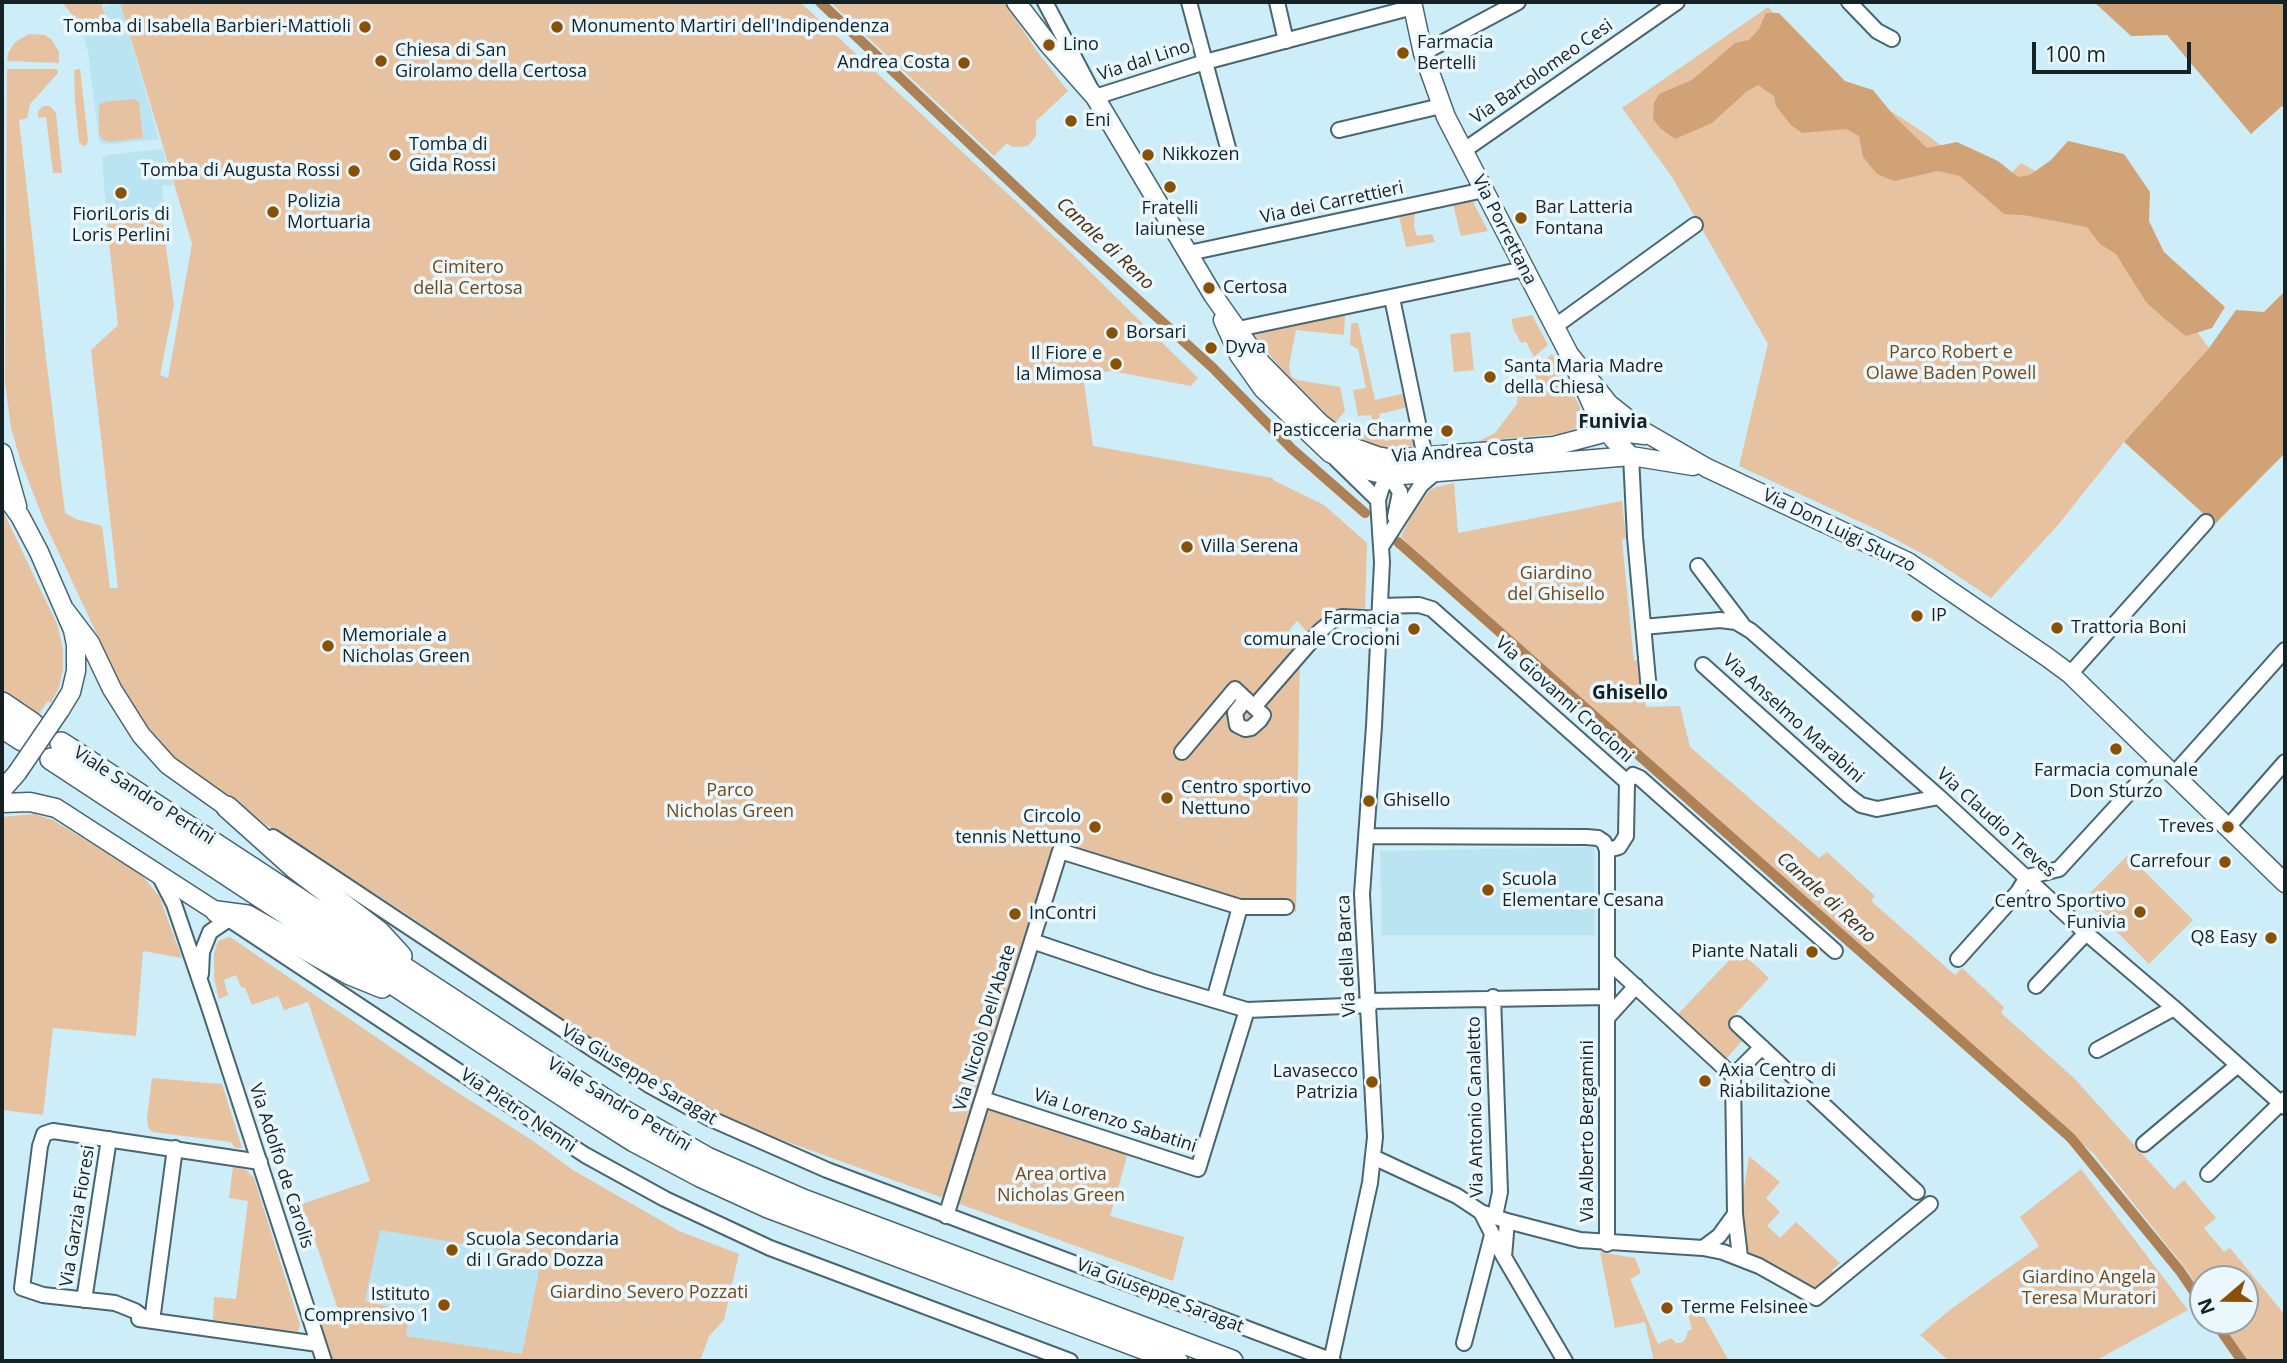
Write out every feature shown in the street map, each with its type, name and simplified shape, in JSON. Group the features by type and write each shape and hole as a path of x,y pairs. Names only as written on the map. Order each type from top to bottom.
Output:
{"highway":[{"path":"2,703 27,732 2,727"},
{"name":"Viale Sandro Pertini","path":"1177,1361 816,1226 699,1176 624,1134 421,1002 56,751 421,978 613,1105 740,1174 1232,1361"},
{"path":"227,807 295,868 379,932 421,978"},
{"path":"223,915 247,916 350,974 421,1002"}],"main road":[{"name":"Via Andrea Costa","path":"1016,2 1049,45 1095,97 1213,295 1267,369 1330,432 1349,446 1377,456 1417,457 1554,446 1608,432 1655,438"},
{"name":"Via Porrettana","path":"1413,4 1423,53 1441,106 1569,354 1596,414 1608,432 1631,456"},
{"name":"Via Andrea Costa","path":"1213,295 1234,347 1249,372 1280,406 1330,453 1353,466 1390,476 1631,456"},
{"name":"Via Porrettana","path":"1569,354 1609,404 1655,438"},
{"name":"Via Don Luigi Sturzo","path":"1655,438 1707,468 1908,562 2070,674 2285,883"},
{"path":"2,453 20,516 73,631 77,661 71,692 18,774 2,790"},
{"name":"Via Don Luigi Sturzo","path":"1631,456 1707,468"},
{"path":"2,492 20,516"},
{"name":"Via Giuseppe Saragat","path":"65,610 90,643 112,689 141,735 168,765 227,807"},
{"name":"Via Pietro Nenni","path":"2,803 30,802 56,808 223,915"}],"street":[{"name":"Via Andrea Costa","path":"1045,2 1095,97"},
{"name":"Via dal Lino","path":"1189,2 1228,148"},
{"path":"1278,2 1286,41"},
{"path":"1423,53 1518,2"},
{"name":"Via Bartolomeo Cesi","path":"1463,151 1677,2"},
{"path":"1849,2 1877,31 1892,39"},
{"name":"Via dal Lino","path":"1095,97 1205,62 1413,4"},
{"path":"1339,130 1441,106"},
{"name":"Via dei Carrettieri","path":"1189,253 1484,190"},
{"path":"1554,327 1695,225"},
{"path":"1238,329 1524,269"},
{"path":"1330,453 1378,500 1382,487 1390,476 1417,457 1392,298"},
{"name":"Via della Barca","path":"1377,456 1400,492 1393,526"},
{"path":"1631,456 1634,537 1649,691"},
{"name":"Via della Barca","path":"1382,545 1421,485 1435,473"},
{"name":"Via della Barca","path":"1332,1361 1373,1157 1375,1114 1362,894 1382,545 1378,500"},
{"path":"2070,674 2206,522"},
{"name":"Via Claudio Treves","path":"1698,566 1743,626 1939,797 2086,933 2284,1103"},
{"name":"Via Giovanni Crocioni","path":"1182,752 1235,689 1250,703 1333,620 1419,605 1432,609 1627,782 1630,777 1638,776 1835,951"},
{"path":"1643,627 1720,620 1743,626"},
{"path":"2174,774 2285,650"},
{"name":"Via Anselmo Marabini","path":"1703,665 1861,805 1877,809 1939,797"},
{"path":"2018,892 2047,895 2059,869 2159,760"},
{"path":"2228,827 2285,762"},
{"path":"1366,836 1586,837 1601,839 1607,850 1619,847 1626,836 1627,782"},
{"name":"Via Giuseppe Saragat","path":"227,807 649,1085 709,1118 768,1146 946,1216 1332,1361"},
{"name":"Via Alberto Bergamini","path":"1607,850 1607,1244"},
{"name":"Via Nicolò Dell'Abate","path":"946,1216 1060,851 1240,906"},
{"path":"1958,959 2018,892 2027,877 2059,869"},
{"name":"Via Adolfo de Carolis","path":"159,873 174,904 324,1361"},
{"path":"1214,1000 1240,906 1286,907"},
{"name":"Via Adolfo de Carolis","path":"200,982 206,938 223,915"},
{"name":"Via Pietro Nenni","path":"223,915 585,1155 664,1199 770,1248 1070,1361"},
{"path":"2036,986 2086,933"},
{"path":"1032,940 1247,1010 1493,997 1606,997"},
{"path":"1607,960 1733,1076"},
{"path":"1607,1018 1636,986"},
{"name":"Via Antonio Canaletto","path":"1493,997 1500,1192 1494,1216 1504,1257"},
{"path":"2097,1050 2174,1008"},
{"name":"Via Lorenzo Sabatini","path":"983,1099 1198,1168 1247,1010"},
{"path":"1737,1024 1917,1192"},
{"path":"1741,1257 1735,1214 1733,1076 1762,1047"},
{"path":"2144,1144 2238,1065"},
{"path":"2208,1174 2284,1103"},
{"path":"260,1162 46,1132 40,1146 21,1286 29,1292 92,1301 126,1316 318,1344"},
{"name":"Via Garzia Fioresi","path":"92,1301 109,1139"},
{"path":"149,1320 175,1148"},
{"path":"1373,1157 1494,1216 1580,1240 1607,1244 1703,1248 1741,1257 1815,1298 1930,1204"},
{"path":"1703,1248 1719,1236 1735,1214"},
{"path":"1464,1343 1492,1235 1494,1216"},
{"path":"1492,1235 1565,1361"},
{"path":"1484,1262 1495,1256 1504,1257"}],"shaded area":[{"path":"120,2 159,139 103,145 99,141 88,52 81,29 107,22 103,7"},
{"path":"2094,2 2285,2 2285,109 2282,106 2251,134 2167,35 2131,36"},
{"path":"1766,13 1779,13 1845,81 1873,90 1895,117 1927,148 1957,142 1998,161 2018,177 2030,175 2051,160 2068,141 2124,154 2150,192 2149,221 2164,252 2225,307 2212,328 2186,336 2166,320 2146,302 2116,254 2100,244 2087,227 2004,214 1960,176 1938,171 1894,181 1877,174 1863,157 1859,136 1846,129 1802,133 1791,125 1776,106 1774,96 1758,85 1746,92 1712,123 1675,139 1660,128 1653,119 1654,103 1659,94 1692,80 1735,43 1749,40 1759,29"},
{"path":"162,149 173,185 162,186 165,218 107,223 102,158 107,155"},
{"path":"2285,291 2285,453 2215,524 2124,442 2209,348 2236,310 2264,312"},
{"name":"Scuola Elementare Cesana","path":"1593,847 1595,935 1382,935 1380,851"},
{"name":"Scuola Secondaria di I Grado Dozza","path":"557,1217 555,1360 355,1328 339,1228"}],"green space":[{"path":"62,2 101,2 107,22 83,28"},
{"path":"120,2 800,2 1061,243 1198,378 1191,386 1111,371 1083,375 1093,446 1273,478 1324,505 1367,543 1365,610 1334,611 1320,619 1309,634 1297,621 1289,630 1302,641 1296,912 1126,871 1060,850 1053,837 1058,850 978,1105 1128,1153 1110,1216 1184,1237 1173,1281 771,1136 699,1106 593,1041 402,911 240,808 159,748 130,705 44,521 11,428 5,383 7,69 56,69 58,73 30,104 27,118 19,120 46,358 65,513 102,526 110,588 118,588 91,350 118,325 107,223 162,219 174,305 160,375 168,378 192,244"},
{"name":"Andrea Costa","path":"830,2 1004,2 1068,91 1036,121 1036,136 1028,146 1012,147 1007,143 994,156"},
{"name":"Parco Robert e Olawe Baden Powell","path":"1768,7 1837,82 1877,102 1923,132 1997,187 2021,163 2083,197 2184,314 2209,348 2124,442 2058,525 1991,598 1932,559 1882,532 1739,466 1768,344 1672,177 1622,108"},
{"path":"29,34 45,35 52,40 59,52 59,63 7,61 8,53 15,42"},
{"path":"80,69 88,140 83,146 79,142 75,101 74,70"},
{"path":"134,99 139,102 143,138 109,142 104,140 99,135 99,106 102,102"},
{"path":"43,106 50,106 56,113 62,173 53,173 46,117 38,118 38,111"},
{"path":"1471,198 1488,231 1461,236 1452,201"},
{"path":"1415,209 1414,226 1417,236 1432,234 1435,242 1406,247 1398,212"},
{"path":"1345,315 1344,335 1296,330 1289,366 1291,376 1297,380 1340,387 1345,411 1335,423 1281,369 1254,335"},
{"path":"1532,315 1548,345 1534,357 1526,342 1521,343 1511,319"},
{"path":"1351,323 1358,323 1375,400 1406,393 1409,407 1379,414 1385,441 1415,436 1417,446 1381,447 1352,435 1356,430 1372,437 1375,435 1371,415 1358,416 1353,390 1366,388 1358,349 1350,345"},
{"path":"1470,332 1474,370 1454,372 1450,334"},
{"path":"1552,354 1580,407 1580,420 1575,429 1558,434 1479,441 1495,433 1517,404 1519,387 1529,385 1535,376 1532,371"},
{"name":"Giardino del Ghisello","path":"1454,483 1458,533 1622,501 1626,538 1622,540 1634,661 1641,659 1646,707 1680,706 1690,747 1819,858 1827,852 1875,896 1871,901 1955,975 1962,968 2004,1007 2001,1013 2074,1078 2174,1189 2184,1180 2216,1218 2204,1228 2224,1252 2230,1248 2244,1265 2189,1265 2189,1274 2094,1154 1548,673 1415,552 1401,536 1429,491"},
{"path":"2,509 57,624 63,648 63,669 59,687 51,703 48,701 38,715 2,692"},
{"path":"34,814 53,820 141,874 159,896 182,958 143,951 136,1036 53,1028 43,1115 2,1110 2,817"},
{"name":"Centro Sportivo Funivia","path":"2128,855 2193,920 2149,964 2084,899"},
{"name":"Giardino Severo Pozzati","path":"230,937 573,1170 679,1231 739,1254 724,1320 709,1336 700,1361 333,1361 320,1323 340,1316 307,1216 299,1218 296,1206 370,1181 308,1002 284,1010 278,996 252,1005 236,975 224,980 228,995 219,999 214,978 214,953 218,941","holes":["380,1230 542,1257 522,1354 406,1336 410,1312 365,1301"]},
{"path":"1739,950 1769,978 1727,1023 1744,1039 1726,1059 1678,1014"},
{"path":"152,1078 222,1084 242,1148 235,1148 231,1142 152,1132 147,1118"},
{"path":"1749,1156 1780,1182 1766,1198 1780,1212 1767,1226 1780,1238 1796,1222 1840,1263 1832,1270 1835,1276 1815,1288 1750,1254 1741,1234 1740,1214"},
{"path":"233,1167 246,1170 254,1178 300,1325 298,1332 213,1320 214,1297 236,1299 248,1201 229,1198"},
{"name":"Giardino Angela Teresa Muratori","path":"2081,1169 2188,1310 2095,1361 1949,1361 1920,1335 1951,1309 2039,1246 2020,1217"},
{"path":"1600,1252 1635,1258 1641,1273 1630,1279 1658,1344 1671,1338 1676,1343 1685,1340 1688,1331 1692,1329 1688,1306 1692,1304 1699,1308 1729,1361 1654,1361 1645,1322 1615,1328"},
{"name":"Giardino del Ghisello","path":"2259,1283 2285,1315 2285,1361 2246,1361 2228,1335 2259,1335"}],"waterway":[{"name":"Canale di Reno","path":"820,2 1059,228 1213,368 1292,449 1365,513"},
{"name":"Canale di Reno","path":"1398,542 2071,1138 2189,1284"},
{"name":"Canale di Reno","path":"2224,1335 2242,1361"}],"place":[{"name":"Tomba di Isabella Barbieri-Mattioli","path":"365,27"},
{"name":"Monumento Martiri dell'Indipendenza","path":"557,27"},
{"name":"Lino","path":"1049,45"},
{"name":"Farmacia Bertelli","path":"1403,53"},
{"name":"Chiesa di San Girolamo della Certosa","path":"381,61"},
{"name":"Andrea Costa","path":"964,63"},
{"name":"Eni","path":"1071,121"},
{"name":"Tomba di Gida Rossi","path":"395,155"},
{"name":"Nikkozen","path":"1148,155"},
{"name":"Tomba di Augusta Rossi","path":"354,171"},
{"name":"Fratelli Iaiunese","path":"1170,187"},
{"name":"FioriLoris di Loris Perlini","path":"121,193"},
{"name":"Polizia Mortuaria","path":"273,212"},
{"name":"Bar Latteria Fontana","path":"1521,218"},
{"name":"Certosa","path":"1209,288"},
{"name":"Borsari","path":"1112,333"},
{"name":"Dyva","path":"1211,348"},
{"name":"Il Fiore e la Mimosa","path":"1116,364"},
{"name":"Santa Maria Madre della Chiesa","path":"1490,377"},
{"name":"Pasticceria Charme","path":"1447,431"},
{"name":"Villa Serena","path":"1187,547"},
{"name":"IP","path":"1917,616"},
{"name":"Trattoria Boni","path":"2057,628"},
{"name":"Farmacia comunale Crocioni","path":"1414,629"},
{"name":"Memoriale a Nicholas Green","path":"328,646"},
{"name":"Farmacia comunale Don Sturzo","path":"2116,749"},
{"name":"Centro sportivo Nettuno","path":"1167,798"},
{"name":"Ghisello","path":"1369,801"},
{"name":"Circolo tennis Nettuno","path":"1095,827"},
{"name":"Treves","path":"2228,827"},
{"name":"Carrefour","path":"2225,862"},
{"name":"Scuola Elementare Cesana","path":"1488,890"},
{"name":"Centro Sportivo Funivia","path":"2140,912"},
{"name":"InContri","path":"1015,914"},
{"name":"Q8 Easy","path":"2271,938"},
{"name":"Piante Natali","path":"1812,952"},
{"name":"Axia Centro di Riabilitazione","path":"1705,1081"},
{"name":"Lavasecco Patrizia","path":"1372,1082"},
{"name":"Scuola Secondaria di I Grado Dozza","path":"452,1250"},
{"name":"Istituto Comprensivo 1","path":"444,1305"},
{"name":"Terme Felsinee","path":"1667,1308"}],"district":[{"name":"Funivia","path":"1613,423"},
{"name":"Ghisello","path":"1630,694"}],"park label":[{"name":"Cimitero della Certosa","path":"468,278"},
{"name":"Parco Nicholas Green","path":"730,801"},
{"name":"Area ortiva Nicholas Green","path":"1061,1185"}]}
